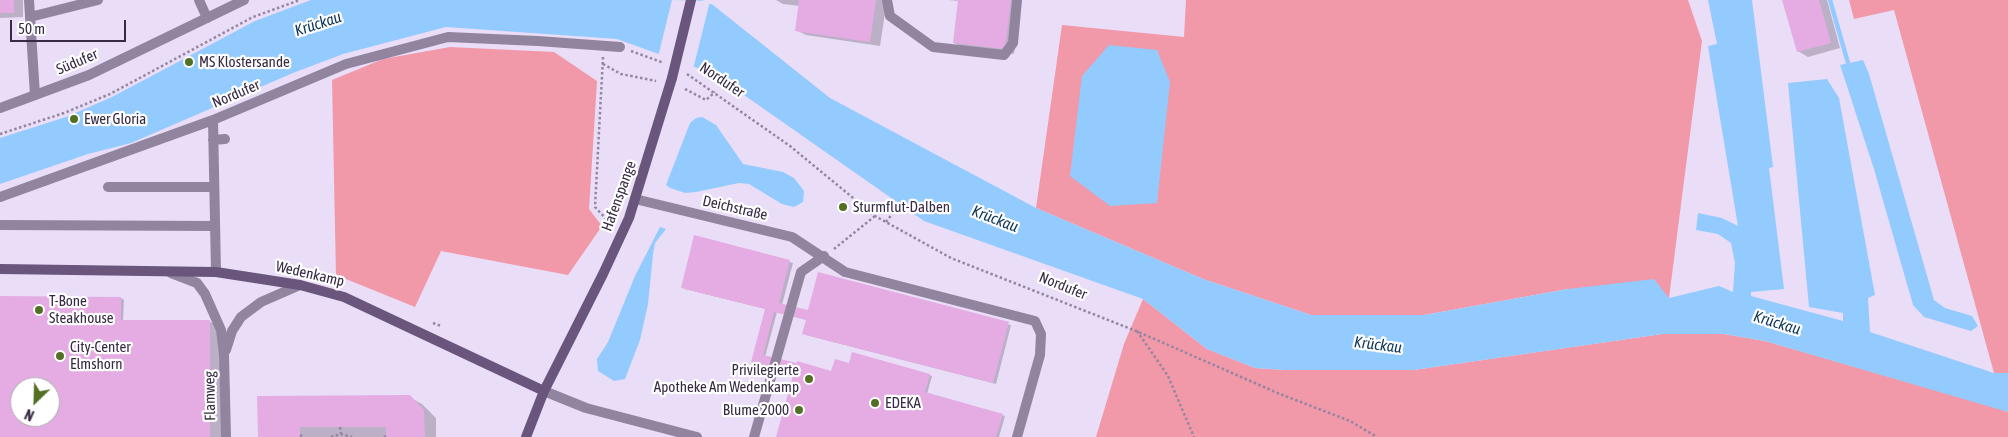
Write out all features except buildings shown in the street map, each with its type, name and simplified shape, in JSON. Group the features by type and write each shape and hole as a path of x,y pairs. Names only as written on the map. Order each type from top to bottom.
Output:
{"main road":[{"name":"Hafenspange","path":"544,391 603,274 636,199 672,78 691,0"},
{"name":"Wedenkamp","path":"0,269 216,272 300,285 344,297 544,391"},
{"path":"526,437 544,391"}],"street":[{"path":"29,0 35,95"},
{"path":"30,17 98,0"},
{"path":"199,0 207,18"},
{"name":"Südufer","path":"0,108 89,75 244,0"},
{"path":"887,0 890,16 934,47 1004,55 1012,43 1017,0"},
{"name":"Nordufer","path":"0,197 213,120 346,64 448,37 620,47"},
{"path":"213,120 216,272"},
{"path":"214,140 225,139"},
{"path":"108,187 214,187"},
{"name":"Deichstraße","path":"636,199 792,237 824,256 845,272 1035,321 1041,334 1040,355 1018,437"},
{"path":"0,224 215,226"},
{"path":"754,437 802,272 824,256"},
{"name":"Flamweg","path":"153,270 178,274 197,283 205,294 221,330 224,355 226,437"},
{"name":"Flamweg","path":"224,355 232,330 241,317 261,302 300,285"},
{"path":"544,391 595,411 696,437"}],"path":[{"path":"0,134 64,113 110,94 253,17 300,0"},
{"path":"604,46 595,207 609,222"},
{"path":"620,47 668,65"},
{"path":"603,64 621,74 656,82"},
{"name":"Nordufer","path":"683,72 715,92 790,146 875,216 951,258 1136,331 1280,394 1350,420 1377,437"},
{"path":"685,89 706,100 715,92"},
{"path":"886,222 900,205"},
{"path":"824,256 875,216"},
{"path":"1136,331 1168,376 1194,437"},
{"path":"779,388 789,391"},
{"path":"340,427 341,434"},
{"path":"331,437 341,434 352,437"}],"shaded area":[{"path":"1186,0 1688,0 1702,41 1669,298 1568,289 1424,315 1311,315 1203,279 1036,208 1062,25 1184,37"},
{"path":"1849,0 2008,0 2008,373 1994,373 1894,10 1854,19"},
{"path":"450,47 554,52 597,81 589,209 602,226 568,275 441,251 415,307 336,275 332,80 383,59"},
{"path":"1143,299 1207,349 1255,368 1285,370 1414,370 1662,334 1724,334 1765,341 1997,408 2008,412 2008,437 1096,437 1124,344"}],"water":[{"name":"Krückau","path":"311,0 702,0 713,5 830,98 1036,208 1203,279 1311,315 1424,315 1568,289 1654,279 1669,298 1719,286 1733,292 1735,263 1731,243 1718,234 1696,230 1698,213 1722,218 1738,226 1708,46 1717,44 1708,0 1752,0 1773,167 1769,168 1784,289 1751,292 1751,296 1843,321 1843,313 1809,307 1788,83 1827,79 1839,98 1875,295 1868,298 1870,332 1994,373 2008,373 2008,412 1765,341 1724,334 1662,334 1414,370 1285,370 1255,368 1207,349 1143,299 924,221 714,74 617,39 446,27 343,54 293,73 131,143 88,154 0,184 0,138 66,117 112,97 255,21"},
{"path":"1109,45 1157,50 1170,82 1157,203 1110,206 1070,176 1082,76"},
{"path":"1863,60 1869,74 1934,300 1945,308 1972,316 1978,326 1971,331 1924,317 1913,305 1874,169 1840,65"},
{"path":"702,117 716,125 743,164 783,172 794,178 804,191 803,202 794,207 782,204 749,184 739,183 685,193 666,185 690,123 696,118"},
{"path":"660,227 666,229 655,243 648,304 640,340 625,379 614,381 598,371 597,359 608,342 635,276"}],"pier":[{"path":"672,0 710,1 693,69 658,57"}],"waterway":[{"path":"1830,0 1848,63"}],"place":[{"name":"MS Klostersande","path":"189,62"},
{"name":"Ewer Gloria","path":"74,119"},
{"name":"Sturmflut-Dalben","path":"843,207"},
{"name":"T-Bone Steakhouse","path":"39,310"},
{"name":"City-Center Elmshorn","path":"60,356"},
{"name":"Privilegierte Apotheke Am Wedenkamp","path":"809,379"},
{"name":"EDEKA","path":"875,403"},
{"name":"Blume 2000","path":"799,410"}]}
